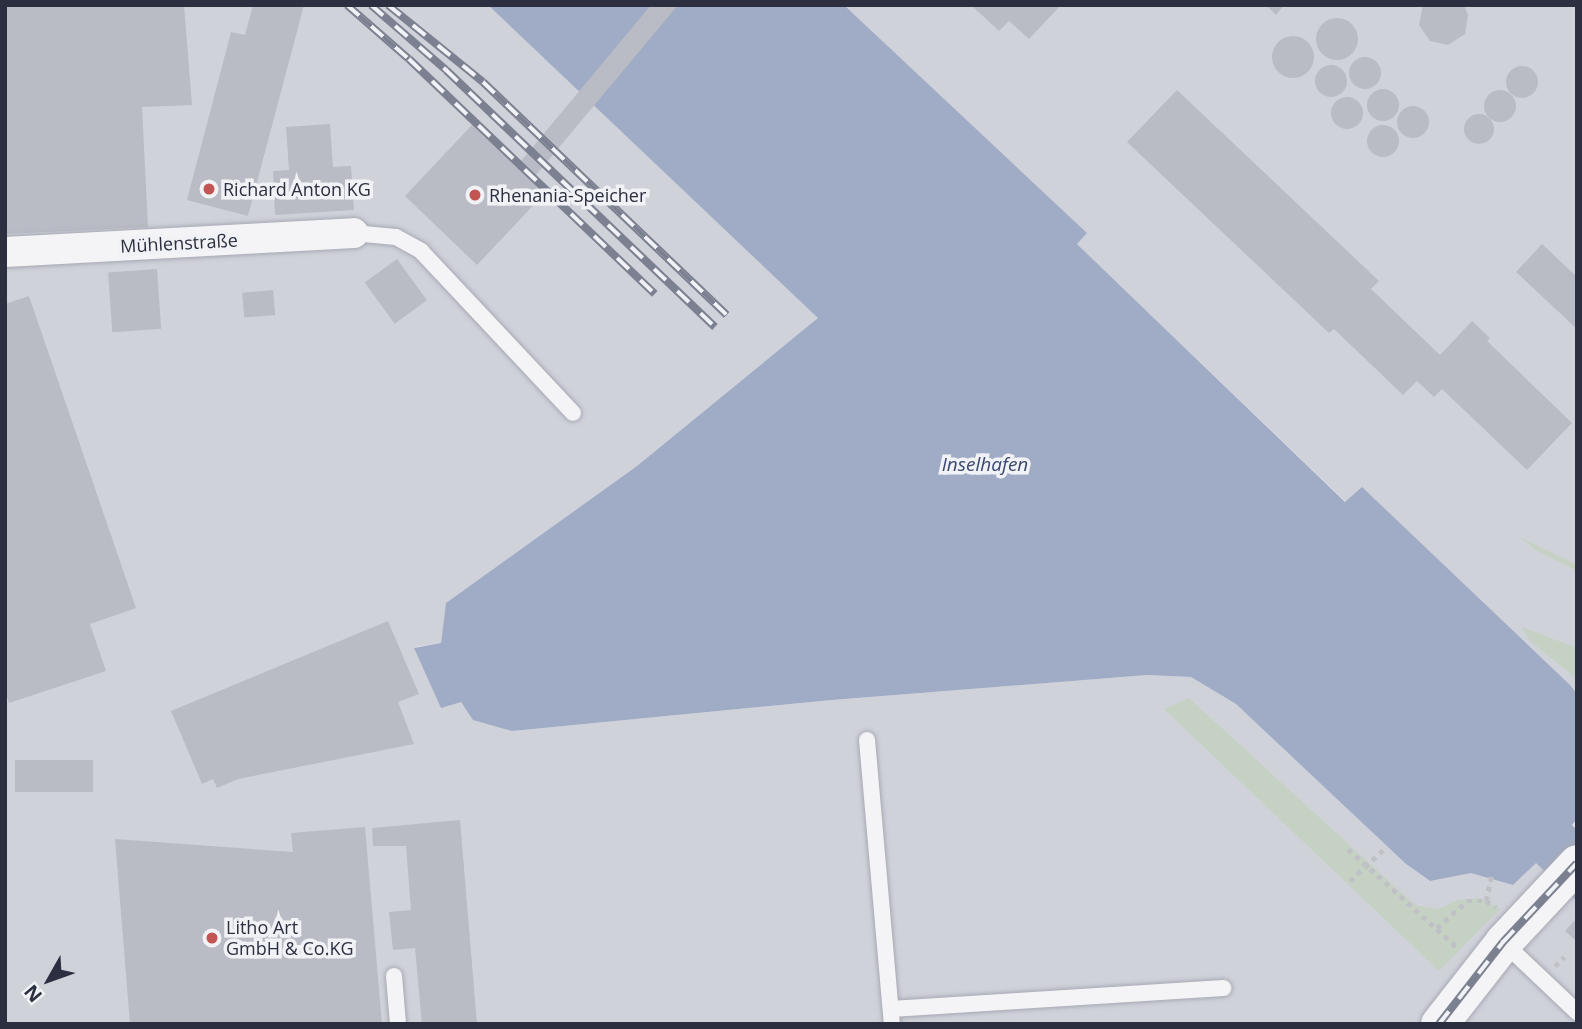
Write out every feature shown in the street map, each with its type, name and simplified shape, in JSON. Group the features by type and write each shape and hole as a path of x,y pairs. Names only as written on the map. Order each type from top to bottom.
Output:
{"street":[{"name":"Mühlenstraße","path":"5,252 353,233"},
{"path":"1439,1024 1501,926 1565,875"}],"lane":[{"path":"353,233 396,237 421,251 573,413"},
{"path":"867,740 892,1016 1223,988"},
{"path":"1501,926 1577,1012"},
{"path":"394,976 398,1024"}],"path":[{"path":"1348,849 1459,950"},
{"path":"1350,881 1384,849"},
{"path":"1492,877 1486,901 1501,926"},
{"path":"1437,928 1467,901 1486,901"}],"shaded area":[{"path":"5,5 488,5 819,318 637,466 446,603 441,643 414,647 461,702 512,731 832,700 1147,675 1191,677 1236,704 1406,864 1429,881 1471,872 1513,885 1536,862 1577,901 1577,1024 5,1024"},
{"path":"844,5 1577,5 1577,694 1362,488 1346,502 1077,244 1087,233"}],"green space":[{"path":"1520,537 1577,565 1577,571 1534,549"},
{"path":"1522,627 1577,648 1577,679 1529,640"},
{"path":"1189,698 1415,905 1438,909 1458,900 1480,898 1500,909 1439,971 1164,709"}],"water":[{"name":"Inselhafen","path":"488,5 844,5 1087,233 1077,244 1345,502 1362,487 1570,685 1577,694 1577,819 1572,825 1577,830 1577,901 1536,863 1513,885 1471,873 1430,881 1406,864 1236,704 1191,677 1147,675 832,700 512,731 473,720 461,702 441,708 414,648 441,643 446,603 637,466 818,318"}],"building":[{"path":"5,5 184,5 192,105 142,107 148,227 5,234"},
{"path":"253,5 304,5 248,216 187,200 231,32 245,35"},
{"name":"Rhenania-Speicher","path":"651,5 678,5 531,181 545,193 477,265 405,196 472,125 516,167"},
{"path":"971,5 1061,5 1029,39 1009,21 999,31"},
{"path":"1266,5 1284,5 1276,15"},
{"path":"1423,5 1464,5 1468,15 1465,34 1448,45 1430,41 1419,25"},
{"path":"1337,18 1352,24 1358,39 1352,54 1337,60 1322,54 1316,39 1322,24"},
{"path":"1293,36 1308,42 1314,57 1308,72 1293,78 1278,72 1272,57 1278,42"},
{"path":"1365,57 1376,62 1381,73 1376,84 1365,89 1354,84 1349,73 1354,62"},
{"path":"1331,65 1342,70 1347,81 1342,92 1331,97 1320,92 1315,81 1320,70"},
{"path":"1522,66 1534,70 1538,82 1534,94 1522,98 1510,94 1506,82 1510,70"},
{"path":"1383,89 1394,94 1399,105 1394,116 1383,121 1372,116 1367,105 1372,94"},
{"path":"1177,90 1379,281 1371,289 1440,355 1472,321 1490,338 1487,341 1572,423 1527,470 1442,389 1434,397 1417,381 1403,395 1334,329 1329,333 1127,142"},
{"path":"1500,90 1511,95 1516,106 1511,117 1500,122 1489,117 1484,106 1489,95"},
{"path":"1347,97 1358,102 1363,113 1358,124 1347,129 1336,124 1331,113 1336,102"},
{"path":"1413,106 1424,111 1429,122 1424,133 1413,138 1402,133 1397,122 1402,111"},
{"path":"1479,114 1490,118 1494,129 1490,140 1479,144 1468,140 1464,129 1468,118"},
{"path":"330,124 333,167 351,166 354,210 275,215 273,171 289,170 286,127"},
{"path":"1383,125 1394,130 1399,141 1394,152 1383,157 1372,152 1367,141 1372,130"},
{"path":"1542,244 1577,277 1577,329 1516,272"},
{"path":"397,259 427,300 395,324 365,283"},
{"path":"157,269 161,329 112,332 108,272"},
{"path":"273,290 275,315 244,318 242,293"},
{"path":"29,296 136,608 90,624 106,671 9,703 5,691 5,304"},
{"path":"388,621 419,694 398,702 414,744 238,779 217,788 213,779 202,784 171,711"},
{"path":"15,760 93,760 93,792 15,792"},
{"path":"460,820 477,1024 422,1024 415,948 393,950 389,912 411,910 406,846 373,846 372,828"},
{"name":"Litho Art GmbH & Co.KG","path":"365,827 382,1024 130,1024 115,839 293,852 291,833"},
{"path":"1577,918 1577,938 1575,940 1565,931"}],"railway":[{"path":"347,5 409,59 655,294"},
{"path":"371,5 446,70 715,327"},
{"path":"388,5 483,82 727,315"},
{"path":"1439,1024 1503,942 1577,863"}],"place":[{"name":"Richard Anton KG","path":"209,189"},
{"name":"Rhenania-Speicher","path":"475,195"},
{"name":"Litho Art GmbH & Co.KG","path":"212,938"}]}
